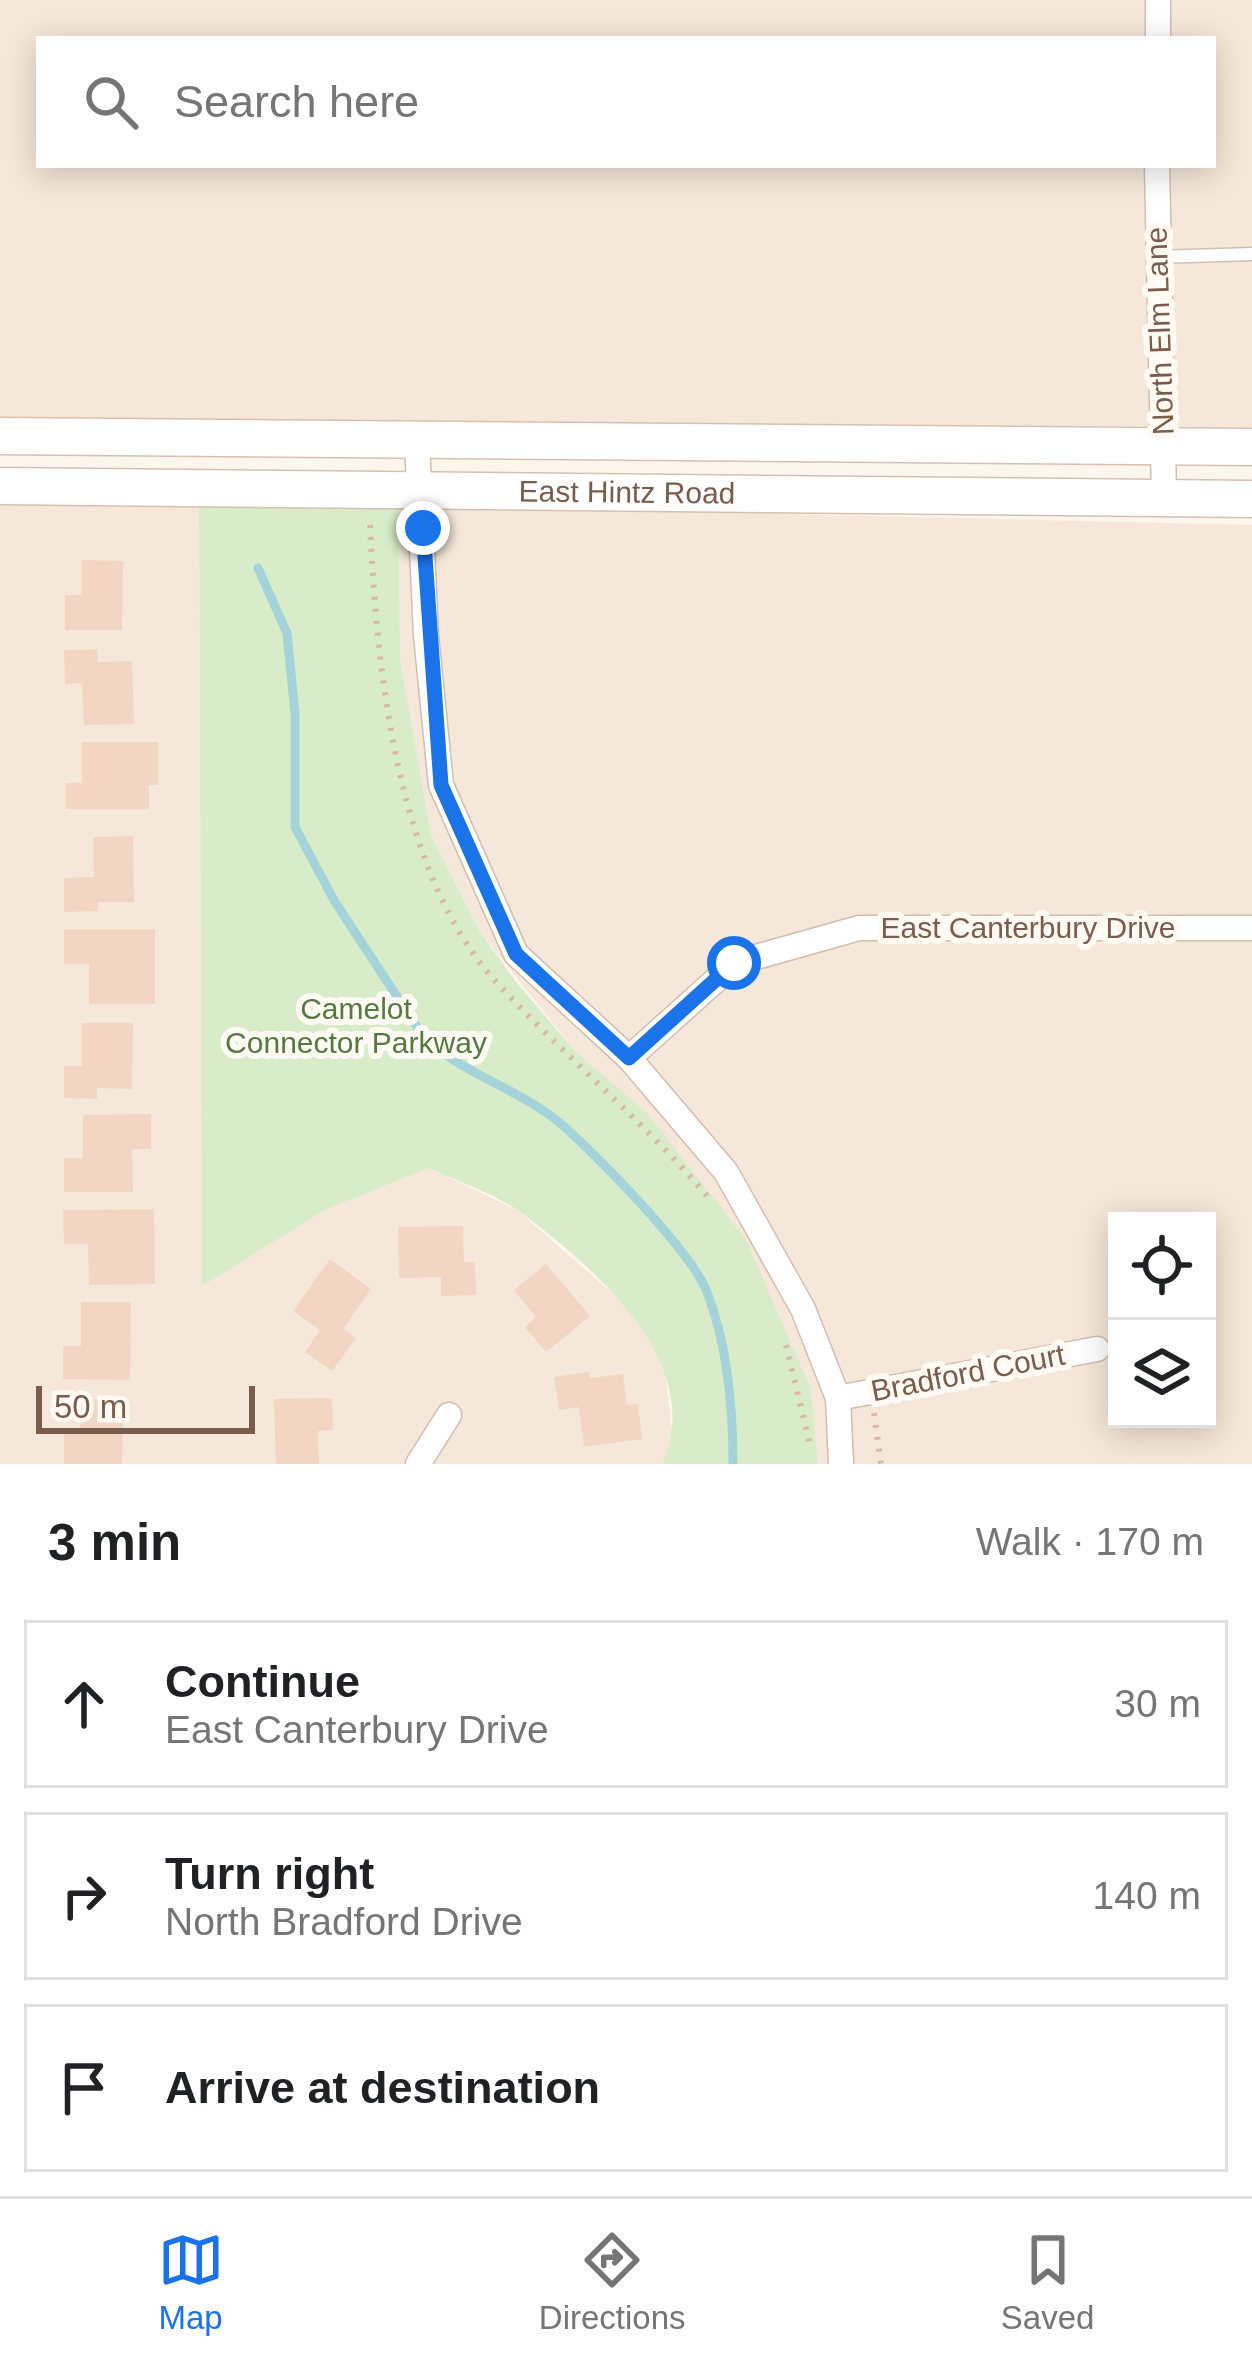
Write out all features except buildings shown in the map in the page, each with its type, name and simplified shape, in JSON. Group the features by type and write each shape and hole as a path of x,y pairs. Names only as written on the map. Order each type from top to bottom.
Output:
{"main road":[{"name":"East Hintz Road","path":"0,436 1252,447"},
{"name":"East Hintz Road","path":"0,486 1252,499"}],"street":[{"path":"1158,0 1158,36"},
{"name":"North Elm Lane","path":"1157,168 1164,497"},
{"path":"417,442 441,785 516,954 629,1058 726,1172 803,1309 838,1398 841,1464"},
{"name":"East Canterbury Drive","path":"629,1058 734,963 859,928 1252,928"},
{"name":"Bradford Court","path":"838,1398 1097,1348"},
{"path":"418,1464 449,1415"}],"lane":[{"path":"1156,257 1252,254"}],"path":[{"path":"870,1392 881,1464"}],"shaded area":[{"path":"0,0 1252,0 1252,427 0,419"},
{"path":"199,502 202,1285 325,1210 429,1168 517,1210 627,1306 664,1362 673,1439 662,1464 0,1464 0,503"},
{"path":"399,505 1252,525 1252,1464 818,1464 811,1389 577,1053 480,932 431,835 400,658"}],"green space":[{"name":"Camelot Connector Parkway","path":"199,502 399,505 400,658 431,835 480,932 517,983 577,1053 647,1113 746,1240 811,1389 818,1464 662,1464 672,1427 669,1390 657,1355 636,1321 579,1260 520,1212 429,1168 325,1210 202,1286"}],"waterway":[{"path":"258,568 287,633 295,713 295,827 335,902 423,1036 454,1060 555,1119 615,1175 698,1274 714,1312 724,1355 733,1464"}],"route":[{"path":"423,528 426,635 441,785 516,954 629,1058 734,963"}]}
